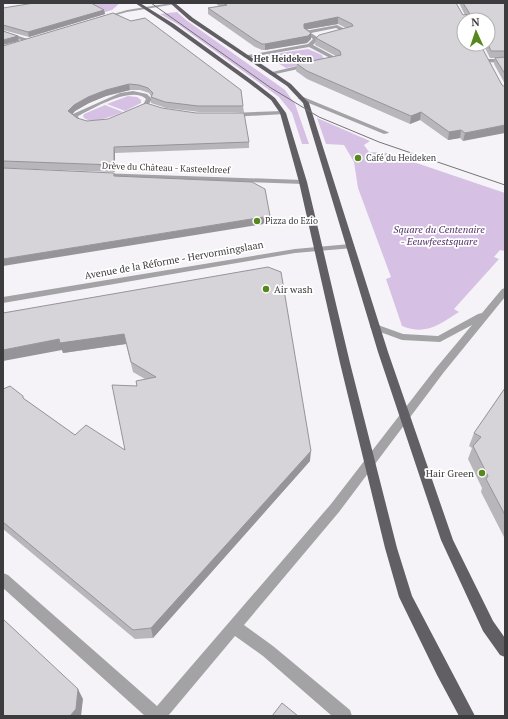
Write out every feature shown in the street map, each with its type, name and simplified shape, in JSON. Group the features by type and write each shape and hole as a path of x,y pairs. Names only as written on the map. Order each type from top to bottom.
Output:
{"main road":[{"path":"137,3 172,25 256,86 273,100 283,113 303,182 391,548 406,597 442,670 467,716"},
{"path":"173,3 192,19 289,86 306,103 375,327 450,549 488,626 505,650"}],"street":[{"path":"94,20 127,10 180,3"},
{"path":"246,56 310,45 316,39 349,32 337,26 306,32 316,39"},
{"path":"3,32 29,41"},
{"path":"16,45 36,38"},
{"path":"310,45 337,60 322,63"},
{"path":"491,67 486,58 505,61"},
{"path":"271,73 314,64"},
{"path":"92,124 80,123 74,117 80,112 128,93 145,95 149,99 143,107 163,112"},
{"path":"301,98 386,133"},
{"path":"224,115 283,113"},
{"name":"Drève du Château - Kasteeldreef","path":"96,175 303,182"},
{"name":"Avenue de la Réforme - Hervormingslaan","path":"3,300 295,251 350,246"},
{"path":"3,580 157,716 235,627 335,508 440,370 505,291"},
{"path":"375,327 402,337 440,339 487,313"},
{"path":"235,627 268,651 344,716"}],"green space":[{"path":"81,3 120,3 112,10 102,13"},
{"path":"177,12 186,20 285,90 295,104 309,144 302,144 292,113 279,97 179,25 160,14"},
{"path":"308,49 322,55 324,59 321,61 286,68 265,55"},
{"path":"128,96 137,97 141,100 141,103 125,111 107,104"},
{"path":"105,105 123,112 97,120 91,120 83,117 84,114"},
{"name":"Square du Centenaire - Eeuwfeestsquare","path":"317,118 370,141 364,145 369,152 387,153 505,193 505,251 500,250 494,257 499,259 454,309 459,312 439,324 426,329 418,330 402,326 386,279 391,277 358,188 354,162 344,145 326,144"}],"building":[{"path":"34,3 91,3 104,10 28,32 3,25 3,8"},
{"path":"223,3 456,3 461,12 456,12 456,52 484,52 502,85 505,87 505,125 465,133 461,130 449,132 421,112 411,116 307,71 297,64 341,55 340,51 316,38 319,35 353,26 352,24 338,17 304,24 304,28 311,33 308,36 262,44 208,8 227,5"},
{"path":"463,3 505,3 505,51 496,51 496,12 469,12"},
{"path":"113,13 131,21 145,18 241,90 243,106 198,106 165,102 151,97 153,93 148,88 129,84 106,90 88,97 74,105 68,111 77,118 87,121 108,119 146,103 162,108 196,113 244,113 249,142 114,147 114,165 3,161 3,46"},
{"path":"3,31 18,36 3,40"},
{"path":"505,57 505,74 495,58"},
{"path":"3,168 114,173 114,176 252,182 265,189 270,216 3,259"},
{"path":"268,267 281,272 311,451 151,628 133,630 3,522 3,389 10,386 23,396 23,398 75,435 86,425 125,450 112,385 137,386 136,381 156,377 131,362 124,334 60,343 59,339 3,350 3,313"},
{"path":"505,388 505,515 486,479 488,476 473,446 481,437 474,433"},
{"path":"3,619 78,689 76,709 70,716 3,716"},
{"path":"282,703 298,716 272,716"}],"tram line":[{"path":"151,3 271,88 319,117 379,142 505,185"}],"place":[{"name":"Café du Heideken","path":"358,158"},
{"name":"Pizza do Ezio","path":"257,221"},
{"name":"Air wash","path":"266,289"},
{"name":"Hair Green","path":"482,473"}],"district":[{"name":"Het Heideken","path":"283,59"}]}
